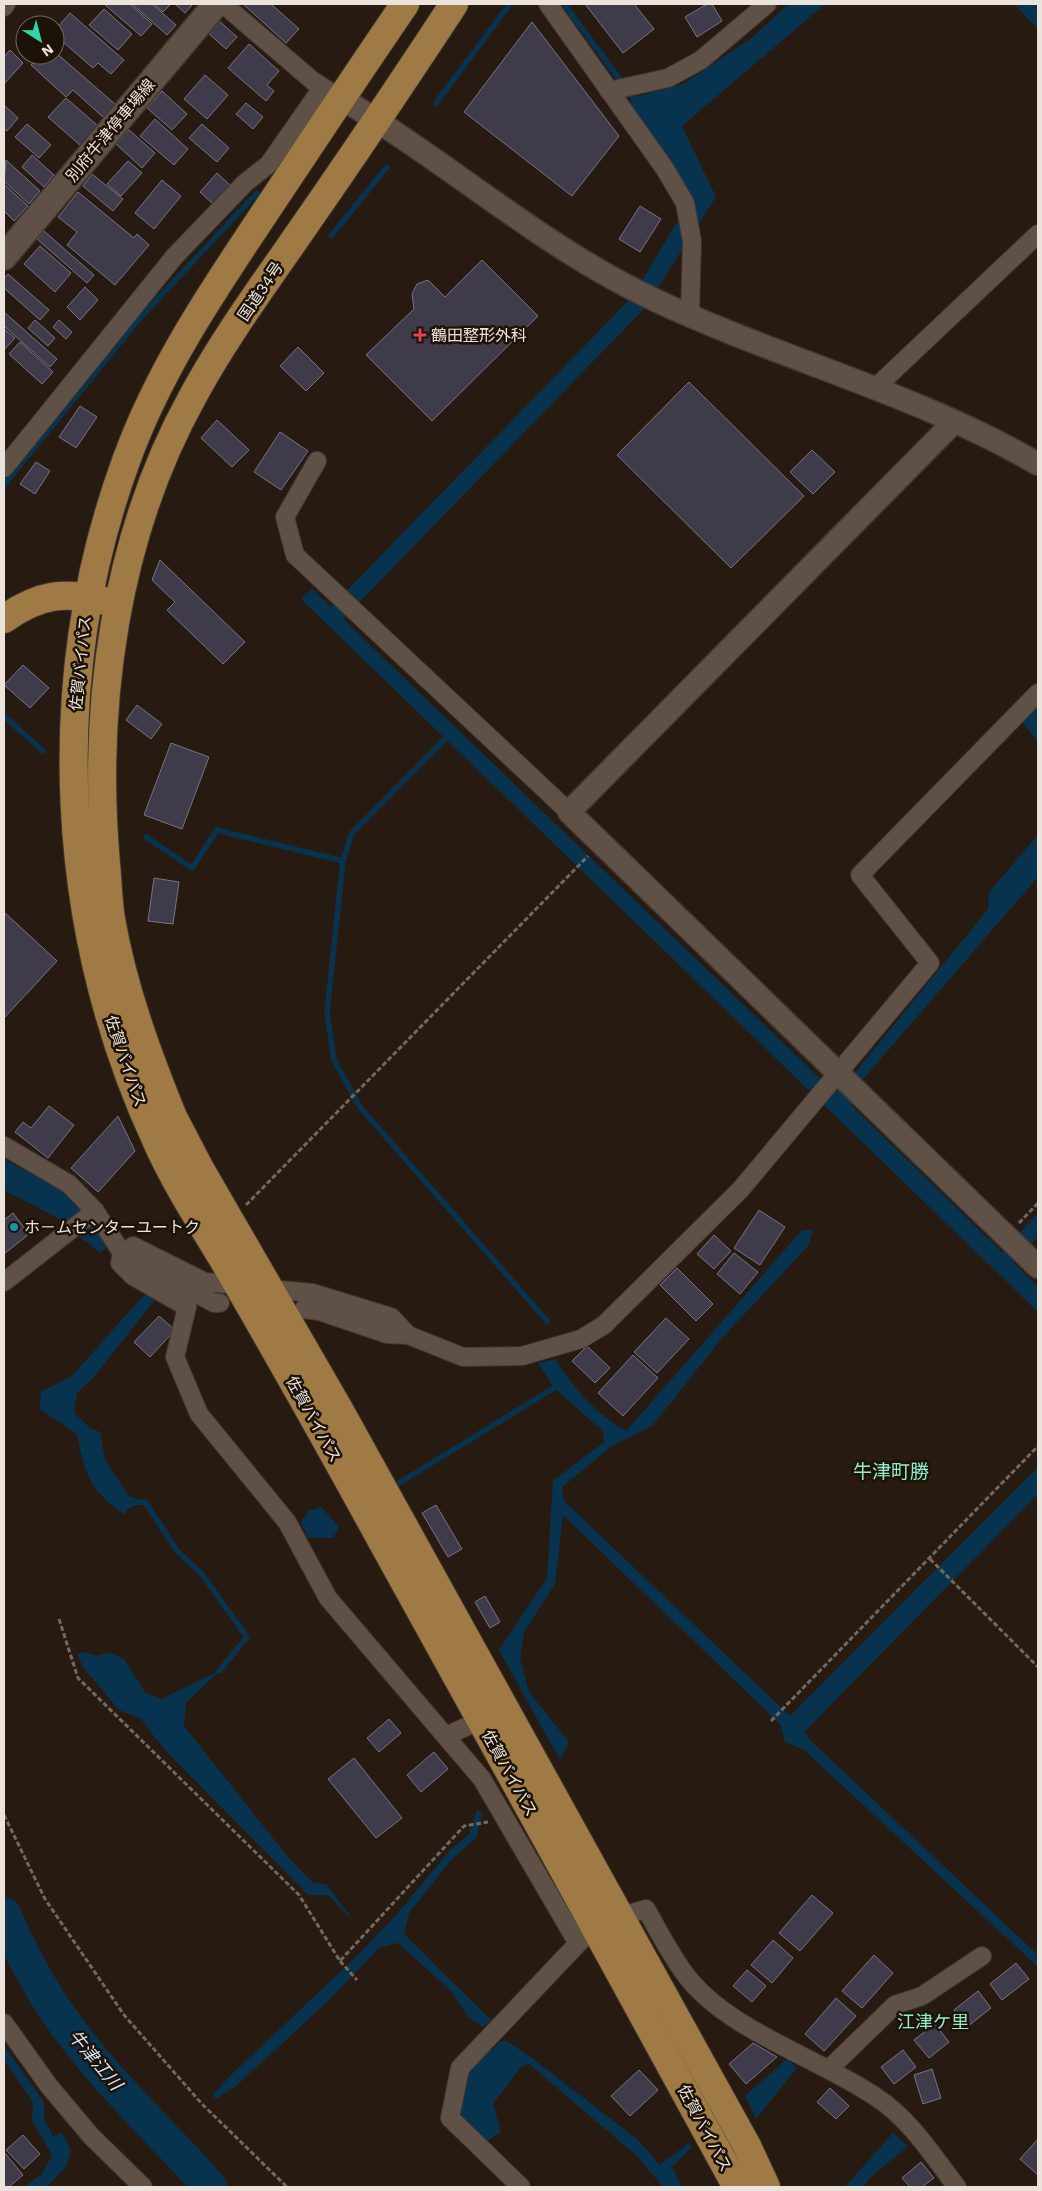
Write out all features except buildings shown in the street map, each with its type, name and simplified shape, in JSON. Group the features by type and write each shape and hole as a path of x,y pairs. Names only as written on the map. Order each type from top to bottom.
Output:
{"highway":[{"path":"88,596 125,463 154,392 193,320 332,93 406,4"},
{"name":"国道34号","path":"119,604 136,536 158,466 193,396 246,311 378,120 454,4"},
{"path":"4,619 19,608 49,596 88,596 119,604"},
{"name":"佐賀バイパス","path":"88,596 76,681 73,762 82,893 95,959 115,1036 133,1088 155,1139 229,1294 324,1435 598,1928 737,2187"},
{"name":"佐賀バイパス","path":"119,604 105,706 102,787 111,918 126,985 148,1056 173,1117 340,1412 598,1928 747,2146 766,2187"}],"main road":[{"name":"別府牛津停車場線","path":"4,257 216,4"}],"street":[{"path":"223,4 332,93 378,120 567,251 655,300 736,336 954,422 1038,464"},
{"path":"548,4 665,169 685,203 692,241 690,314"},
{"path":"609,91 668,78 701,60 768,4"},
{"path":"4,468 174,258 245,183 269,164 332,93"},
{"path":"874,389 1038,234"},
{"path":"568,812 954,422"},
{"path":"317,461 285,517 295,554 357,615 601,843 835,1078 860,1094 1033,1262"},
{"path":"304,1309 319,1311 387,1334 408,1335 463,1357 522,1356 582,1338 604,1325 741,1189 930,963 860,875 1038,693"},
{"path":"4,1146 69,1184 95,1210 122,1253 214,1303 229,1294"},
{"path":"4,1282 95,1210"},
{"path":"110,1234 229,1294"},
{"path":"122,1253 120,1263 133,1276 187,1307 174,1356 199,1414 287,1522 328,1598 482,1778 598,1928"},
{"path":"269,1289 313,1293 391,1317 408,1335"},
{"path":"446,1736 481,1720"},
{"path":"521,2187 450,2118 460,2068 598,1928 646,1909 685,1975 711,2000 744,2025 829,2070 884,2103 915,2132 957,2187"},
{"path":"829,2070 895,2006 922,1996 982,1956"},
{"path":"4,2023 55,2093 91,2136 143,2187"}],"path":[{"path":"228,1216 246,1204 601,843"},
{"path":"1006,1235 1038,1203"},
{"path":"771,1721 1038,1446"},
{"path":"930,1559 1038,1667"},
{"path":"59,1619 78,1678 299,1895 340,1961 357,1980"},
{"path":"4,1814 45,1899 124,2015 202,2104 287,2187"},
{"path":"340,1961 464,1826 488,1823"}],"water":[{"path":"789,4 825,4 682,126 716,197 644,309 343,619 833,1091 841,1090 988,909 989,892 1038,835 1038,877 852,1092 851,1105 1002,1252 1038,1213 1038,1237 1013,1262 1038,1287 1038,1312 301,599 312,589 331,607 632,297 689,202 630,106 632,98 683,84 749,40"},
{"path":"1014,4 1038,4 1038,29"},
{"path":"1038,706 1038,742 1022,722"},
{"path":"4,1159 65,1192 98,1229 107,1247 100,1253 56,1217 5,1191"},
{"path":"802,1230 813,1230 809,1245 723,1337 652,1426 612,1446 562,1487 563,1500 790,1716 1038,1467 1038,1494 805,1731 809,1739 1038,1955 1038,1967 804,1750 785,1742 781,1725 563,1515 555,1584 524,1632 520,1659 529,1692 569,1742 560,1760 499,1650 547,1578 553,1481 604,1442 603,1431 554,1388 538,1363 555,1359 586,1400 605,1417 626,1431"},
{"path":"144,1295 150,1296 154,1301 93,1378 77,1393 74,1413 91,1429 100,1432 105,1460 129,1496 145,1502 129,1508 124,1514 103,1497 90,1480 77,1434 40,1409 41,1392 72,1376"},
{"path":"321,1507 339,1527 333,1538 308,1538 301,1523 308,1511"},
{"path":"85,1652 96,1656 110,1653 124,1659 146,1693 161,1699 219,1671 186,1703 184,1726 288,1857 312,1882 327,1885 355,1923 328,1895 308,1895 164,1749 141,1719 119,1710 83,1667 77,1654"},
{"path":"477,1809 482,1813 477,1837 452,1859 409,1913 404,1934 491,2020 483,2027 469,2018 450,1990 398,1943 380,1947 327,2002 236,2086 216,2099 213,2095 231,2075 354,1959 399,1912 449,1851 469,1834"},
{"path":"507,2041 532,2058 638,2140 660,2165 689,2143 692,2147 672,2167 682,2187 663,2187 638,2157 529,2064 521,2067 493,2104 501,2132 487,2141 467,2123 460,2111 468,2071 500,2042"},
{"path":"4,2046 44,2102 44,2119 53,2136 62,2133 71,2150 67,2165 47,2187 24,2187 42,2174 52,2155 32,2120 33,2102 4,2060"},
{"path":"787,2059 797,2068 756,2119 745,2096"},
{"path":"893,2133 908,2146 872,2176 863,2187 845,2187"}],"waterway":[{"path":"436,103 510,4"},
{"path":"564,4 637,103"},
{"path":"331,236 387,167"},
{"path":"4,485 139,319 257,193"},
{"path":"4,716 43,751"},
{"path":"447,737 352,833 343,861 327,1012 334,1060 360,1107 548,1322"},
{"path":"146,837 192,868 217,830 343,861"},
{"path":"399,1483 554,1388"},
{"path":"138,1502 145,1502 178,1552 201,1573 247,1637 219,1671"},
{"name":"牛津江川","path":"4,1914 37,1981 78,2041 114,2084 210,2187"}],"place":[{"name":"鶴田整形外科","path":"420,335"},
{"name":"ホ－ムセンターユートク","path":"14,1227"}],"district":[{"name":"牛津町勝","path":"891,1471"},
{"name":"江津ケ里","path":"933,2022"}]}
